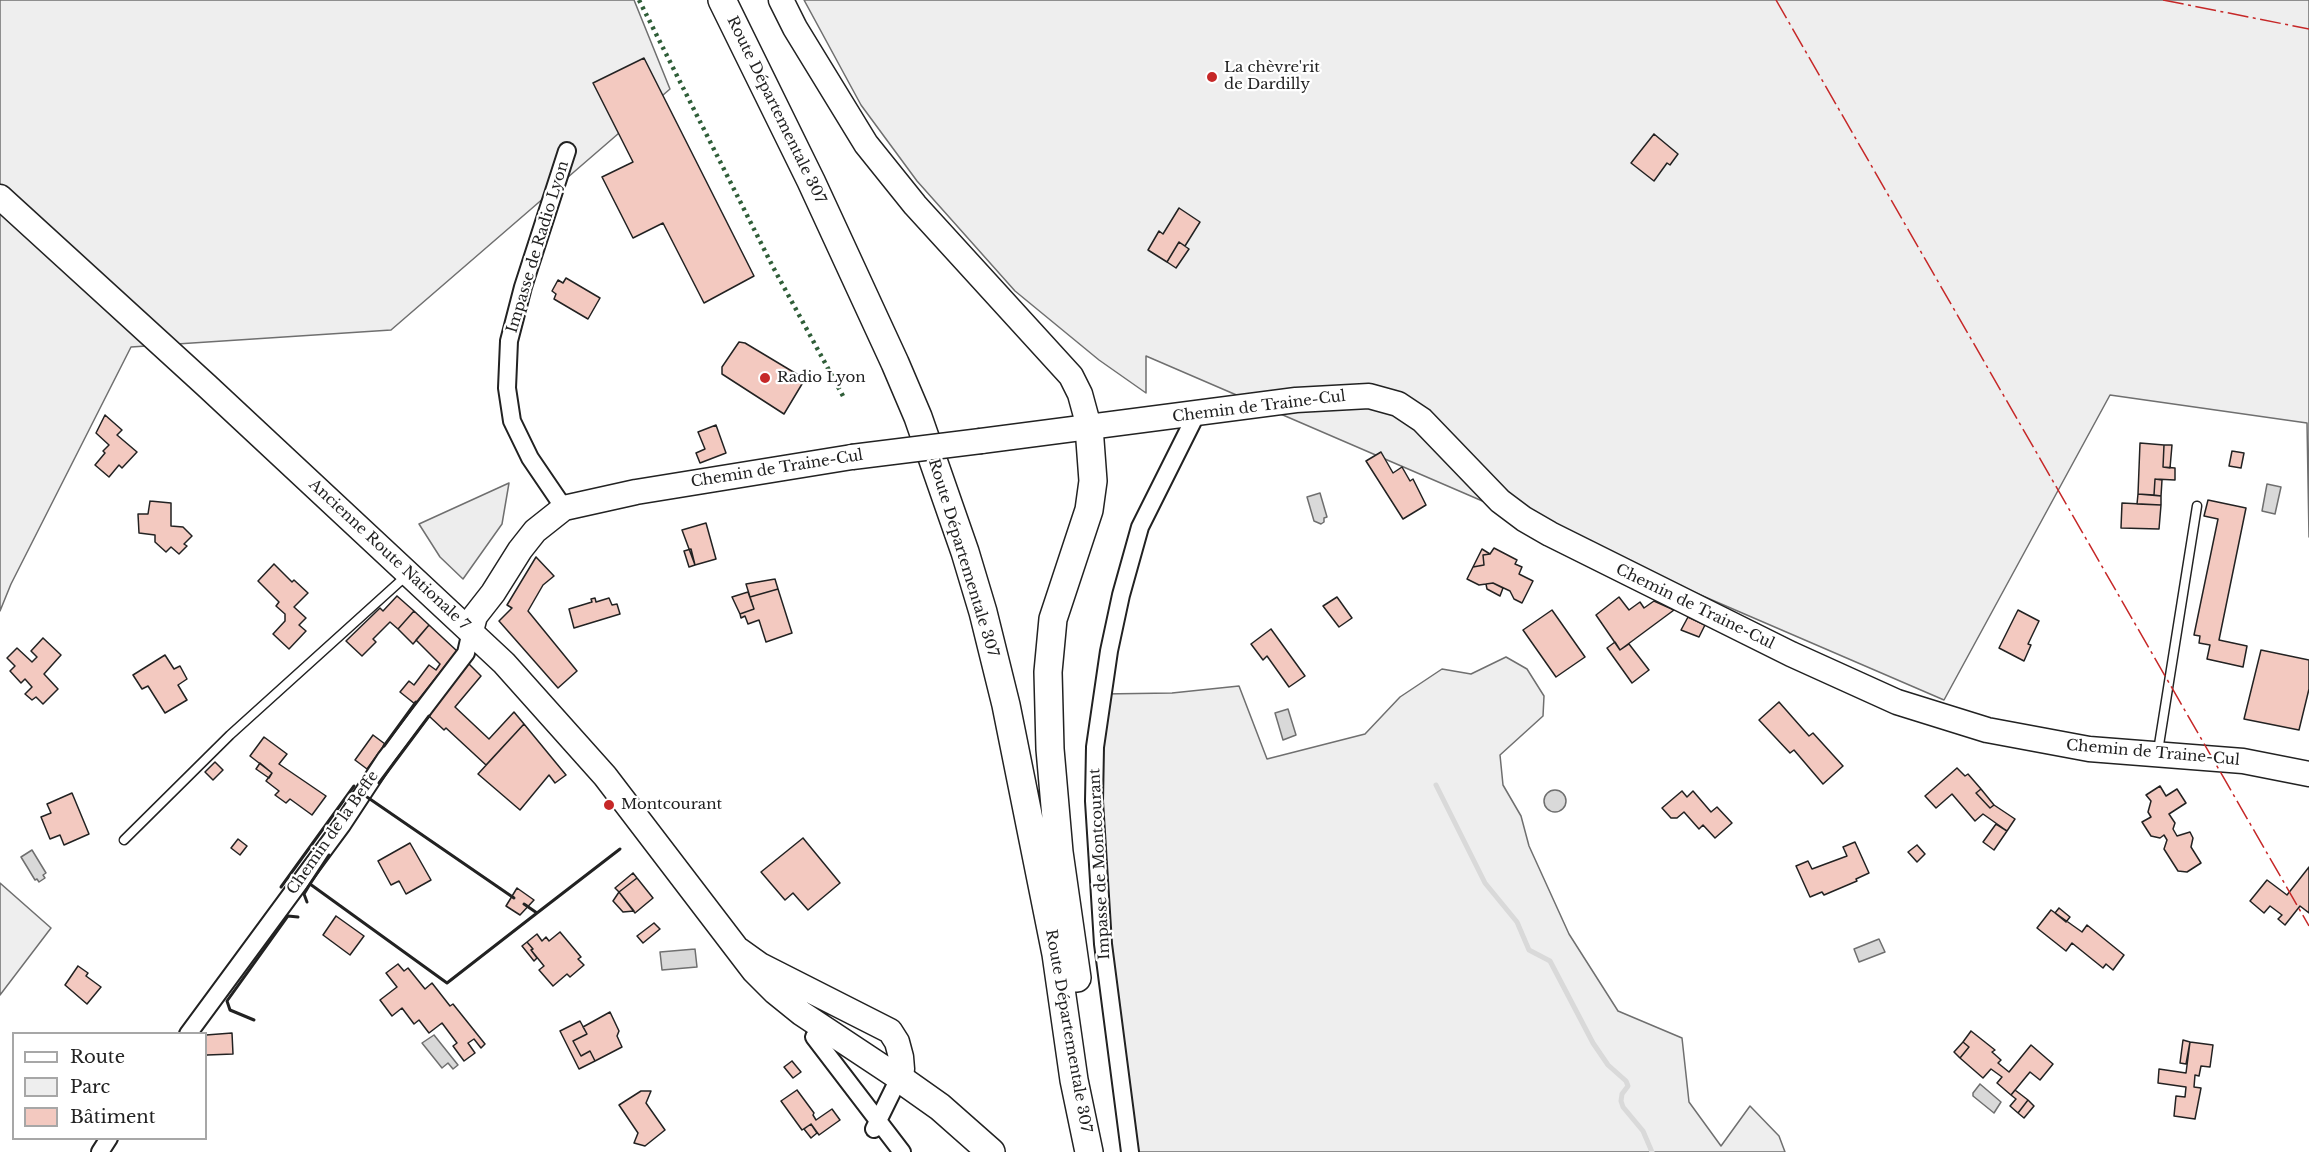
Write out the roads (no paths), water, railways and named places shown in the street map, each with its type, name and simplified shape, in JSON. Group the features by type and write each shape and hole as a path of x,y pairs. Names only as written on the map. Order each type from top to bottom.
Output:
{"main road":[{"name":"Route Départementale 307","path":"722,0 811,181 895,363 918,417 965,552 983,612 1006,705 1056,954 1074,1080 1089,1152"},
{"path":"1089,427 1093,481 1089,510 1053,618 1048,672 1048,706 1059,852 1071,930 1098,1152"},
{"path":"899,1078 940,1107 991,1152"}],"street":[{"path":"781,0 795,28 866,144 915,205 1071,376 1080,394 1089,427"},
{"name":"Impasse de Radio Lyon","path":"564,508 530,458 512,422 507,388 509,341 520,298 567,152"},
{"name":"Ancienne Route Nationale 7","path":"0,197 504,663 598,768 754,971 792,1006 899,1078"},
{"name":"Chemin de Traine-Cul","path":"471,631 475,616 493,593 520,550 535,531 564,508 636,492 852,457 1197,413 1342,396 1369,396 1398,404 1422,420 1484,486 1524,519 1791,654 1897,702 1988,730 2089,749 2242,761 2309,774"},
{"name":"Impasse de Montcourant","path":"1130,1152 1103,944 1094,801 1095,747 1120,595 1140,527 1197,413"},
{"name":"Chemin de la Beffe","path":"189,1032 342,825 386,758 466,653 471,631"},
{"name":"Ancienne Route Nationale 7","path":"739,950 760,965 890,1031 897,1042 902,1069 876,1125"},
{"path":"814,1037 876,1125 902,1152"}],"lane":[{"path":"2157,754 2197,506"},
{"path":"124,840 230,735 408,574"}],"waterway":[{"path":"1436,785 1485,883 1517,922 1529,950 1550,961 1593,1043 1608,1065 1626,1081 1628,1086 1622,1094 1621,1101 1623,1107 1643,1131 1652,1152"}],"place":[{"name":"La chèvre'rit de Dardilly","path":"1212,77"},
{"name":"Radio Lyon","path":"765,378"},
{"name":"Montcourant","path":"609,805"}]}
